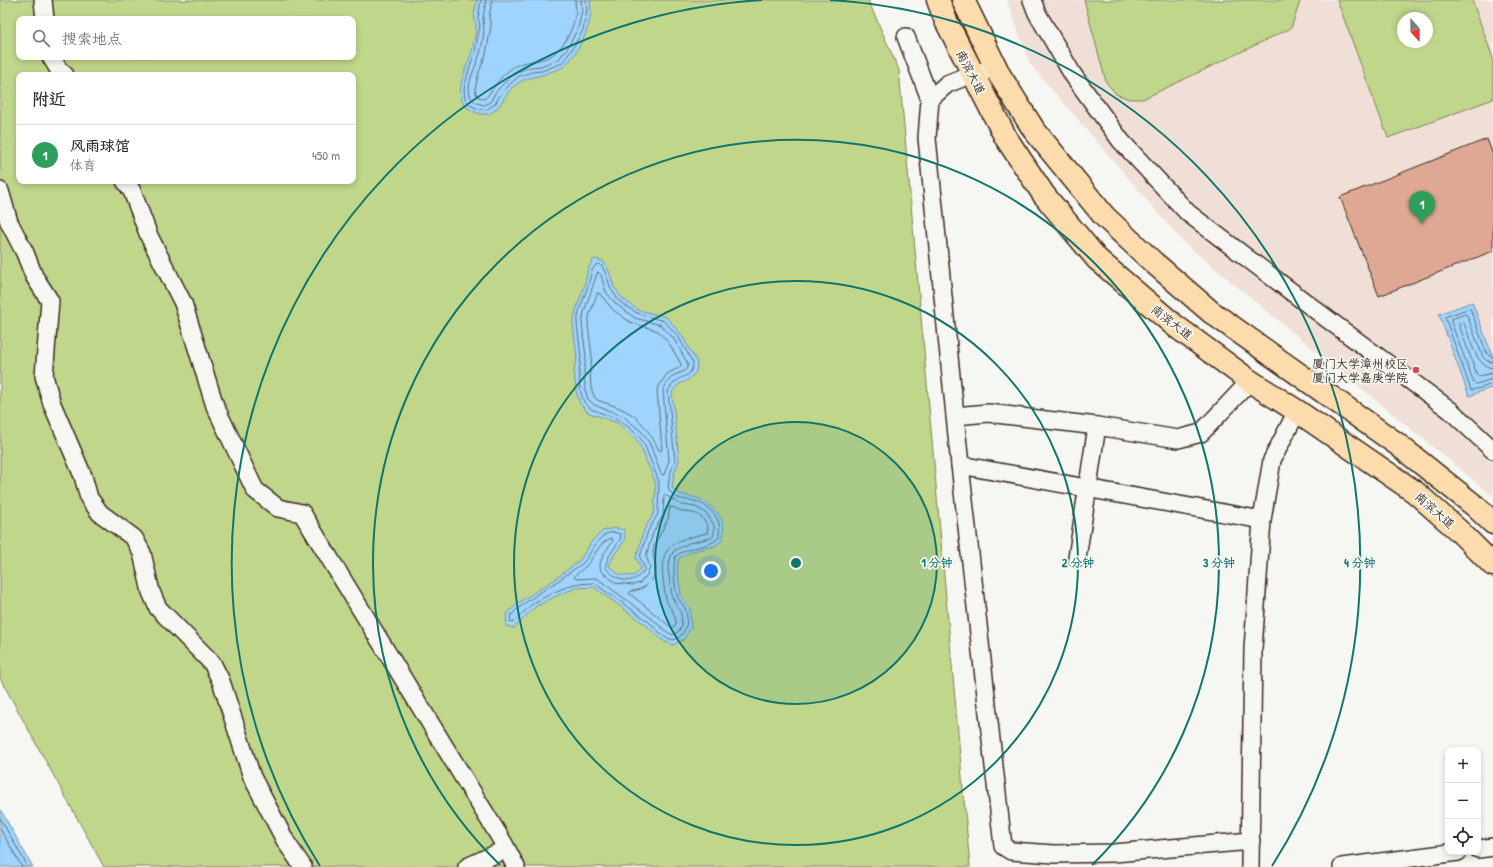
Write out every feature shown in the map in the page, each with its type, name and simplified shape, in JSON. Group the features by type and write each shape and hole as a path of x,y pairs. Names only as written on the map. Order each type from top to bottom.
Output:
{"main road":[{"name":"南滨大道","path":"938,0 946,21 972,74 1006,138 1044,195 1097,259 1174,325 1250,381 1297,411 1415,492 1459,531 1493,565"},
{"name":"南滨大道","path":"963,0 996,68 1034,130 1104,216 1153,262 1211,312 1398,444 1475,506 1493,523"}],"street":[{"path":"43,0 45,16"},
{"path":"1032,0 1037,14 1073,75 1103,117 1121,140 1188,213 1450,410 1493,450"},
{"path":"906,36 930,99 927,138 960,465 1003,846 1011,851 1054,854 1106,853 1251,841"},
{"path":"54,60 61,72"},
{"path":"930,99 947,84 972,74 996,68"},
{"path":"127,184 132,191 149,236 183,303 215,406 255,490 278,508 302,513 516,867"},
{"path":"0,191 9,222 25,253 34,276 50,301 44,376 52,404 83,476 89,498 100,513 134,538 142,553 151,592 158,608 212,663 221,680 252,777 286,842 303,867"},
{"path":"955,416 988,413 1097,426 1178,440 1201,433 1250,381"},
{"path":"1250,867 1253,649 1262,520 1272,460 1297,411"},
{"path":"1076,558 1097,426"},
{"path":"960,465 1262,520"},
{"path":"1481,849 1493,847"},
{"path":"467,867 506,849"},
{"path":"1342,867 1445,854"}],"shaded area":[{"name":"厦门大学漳州校区 厦门大学嘉庚学院","path":"1007,0 1493,0 1493,496 1184,243 1030,64"}],"green space":[{"path":"0,0 868,0 899,70 970,867 104,867 0,678"},
{"path":"1084,0 1300,0 1300,2 1291,28 1143,99 1129,99 1116,94 1106,82"},
{"path":"1337,0 1472,0 1493,58 1493,99 1388,138"}],"water":[{"path":"477,0 590,0 591,12 588,26 578,49 574,56 563,67 519,82 511,89 496,109 488,114 480,114 466,106 460,92 461,83 472,51 476,27 474,16"},
{"path":"594,259 603,261 609,271 614,287 623,299 638,310 666,317 681,334 697,362 696,372 688,380 679,384 672,392 679,461 674,474 672,488 681,494 701,499 713,508 720,516 723,523 723,539 715,546 693,551 679,558 677,568 681,595 690,609 691,628 683,640 673,645 662,640 646,625 594,587 576,588 554,597 535,607 514,628 506,626 507,614 518,603 554,580 580,560 592,541 603,531 614,528 624,530 625,540 614,555 609,566 620,575 634,576 641,568 636,558 644,530 654,513 656,484 636,439 618,423 589,413 580,404 576,391 574,370 577,358 573,324 588,269"},
{"path":"1472,302 1493,357 1493,387 1469,396 1439,314"},
{"path":"0,809 33,867 0,867"}],"building":[{"path":"1487,139 1493,155 1493,251 1379,296 1340,197"}],"place":[{"name":"风雨球馆","path":"1422,224"},
{"name":"厦门大学漳州校区 厦门大学嘉庚学院","path":"1416,370"}]}
